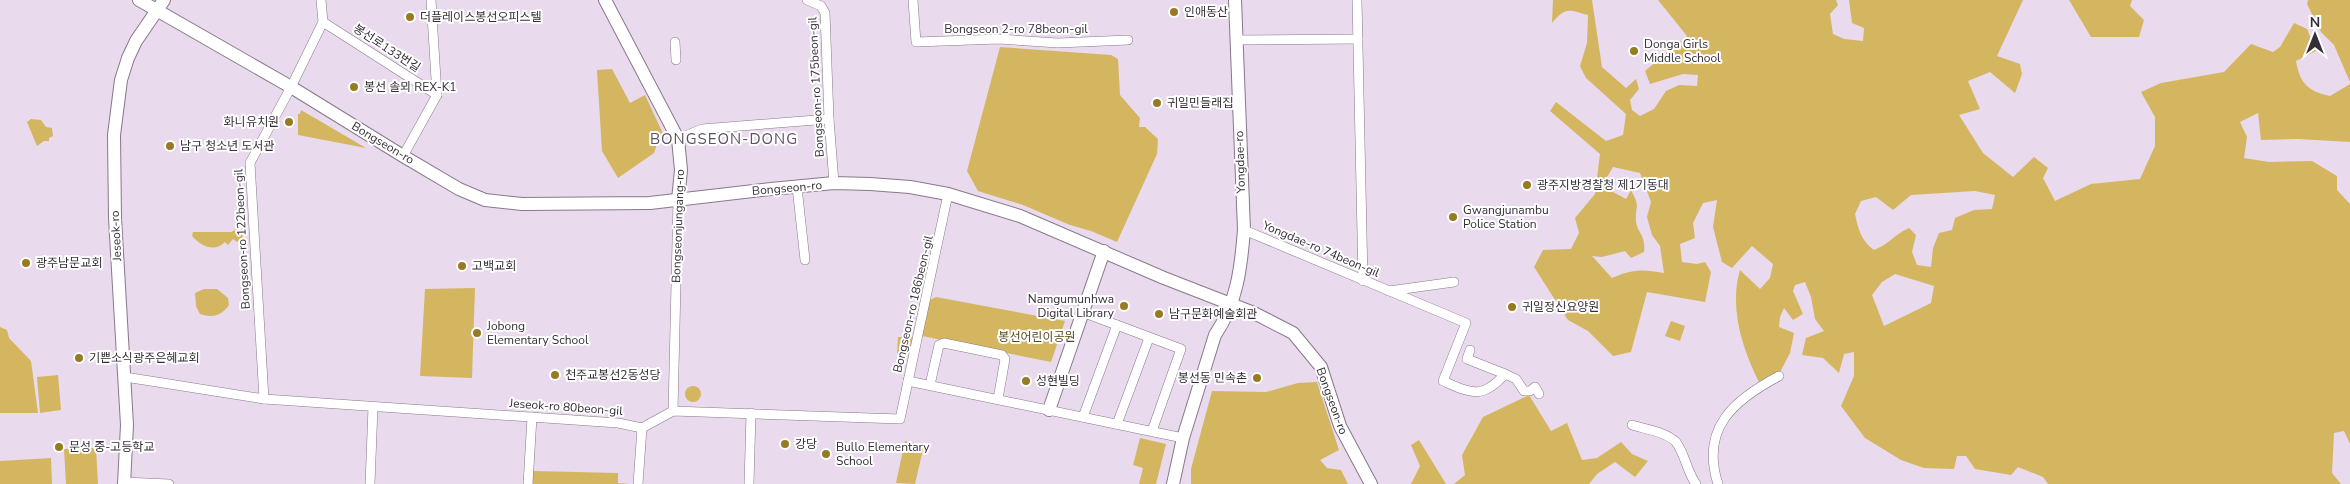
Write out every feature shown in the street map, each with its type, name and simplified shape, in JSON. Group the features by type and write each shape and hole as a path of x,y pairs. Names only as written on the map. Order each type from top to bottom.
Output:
{"street":[{"name":"Bongseon-ro","path":"140,0 160,5 403,156 477,197 502,203 618,204 678,200 834,183 890,185 948,194 1020,216 1164,278 1276,322 1293,333 1310,351 1321,367 1340,426 1372,483"},
{"path":"320,0 323,22"},
{"path":"403,156 437,95 431,0"},
{"name":"Bongseonjungang-ro","path":"605,0 678,139 681,170 678,200 673,411"},
{"name":"Bongseon-ro 175beon-gil","path":"807,0 821,6 825,14 828,118 834,183"},
{"name":"Bongseon 2-ro 78beon-gil","path":"912,0 916,42 999,39 1058,43 1128,40"},
{"name":"Yongdae-ro","path":"1173,484 1183,438 1215,335 1225,320 1241,270 1244,230 1235,0"},
{"path":"1357,0 1363,281"},
{"name":"Jeseok-ro","path":"124,483 127,452 125,377 115,218 114,135 121,80 128,58 136,41 160,5"},
{"name":"Bongseon-ro 122beon-gil","path":"264,399 250,163 323,22"},
{"name":"봉선로133번길","path":"323,22 437,95"},
{"path":"1236,40 1358,39"},
{"path":"674,42 676,60"},
{"path":"678,139 702,129 828,118"},
{"path":"797,187 805,260"},
{"name":"Bongseon-ro 186beon-gil","path":"752,413 900,419 948,194"},
{"name":"Yongdae-ro 74beon-gil","path":"1244,230 1466,323 1443,381 1472,393 1486,391 1505,374"},
{"path":"1049,410 1104,251"},
{"path":"1388,291 1454,282"},
{"path":"1082,312 1149,338 1181,348 1152,431"},
{"name":"Yongdae-ro","path":"1180,484 1186,449 1224,336 1225,320"},
{"path":"1083,417 1117,325"},
{"path":"1117,424 1149,338"},
{"path":"930,385 938,345 944,343 1002,355 1005,359 998,400"},
{"path":"1470,350 1467,359 1516,379 1524,391 1530,392 1535,387 1539,394"},
{"path":"1718,484 1712,455 1715,435 1719,425 1735,406 1759,387 1780,376"},
{"name":"Jeseok-ro 80beon-gil","path":"125,377 264,399 618,423 642,428"},
{"path":"908,381 1183,438"},
{"path":"370,484 374,407"},
{"path":"638,484 642,428 673,411 752,413 749,484"},
{"path":"528,484 532,417"},
{"path":"1632,425 1652,430 1673,440 1679,447 1690,476 1696,484"},
{"path":"124,483 169,484"}],"green space":[{"path":"1553,0 1592,0 1602,67 1626,88 1636,79 1639,89 1630,100 1632,110 1640,116 1654,109 1666,91 1679,85 1697,86 1698,75 1683,74 1650,84 1645,71 1687,36 1658,0 1836,0 1838,5 1830,14 1833,34 1844,39 1863,41 1864,28 1852,23 1849,0 2023,0 1997,56 2020,64 2022,74 2015,93 1990,72 1968,81 1980,109 1959,115 1983,153 2013,177 2034,157 2048,168 2043,178 2055,201 2091,184 2140,179 2155,146 2155,117 2141,92 2161,83 2224,72 2251,44 2273,52 2280,47 2294,23 2307,29 2316,51 2296,61 2300,75 2311,89 2330,96 2350,84 2350,142 2298,139 2261,140 2258,113 2240,122 2247,137 2244,158 2269,162 2312,161 2337,176 2337,190 2350,204 2350,444 2344,431 2334,433 2332,473 2341,484 2048,484 2043,477 2018,467 2011,475 1975,469 1966,456 1957,456 1954,469 1924,468 1901,460 1865,438 1841,406 1854,376 1854,352 1844,354 1839,373 1823,358 1802,355 1806,338 1824,331 1815,319 1811,297 1805,282 1795,285 1793,291 1803,314 1793,320 1784,308 1780,317 1779,327 1794,333 1790,353 1779,374 1760,384 1748,357 1739,328 1736,298 1737,284 1740,270 1760,289 1770,278 1773,264 1752,246 1732,268 1722,262 1713,227 1717,200 1703,203 1693,223 1695,238 1680,244 1682,262 1697,264 1705,262 1711,272 1705,302 1647,292 1631,352 1613,356 1588,331 1568,320 1534,267 1543,250 1571,249 1579,233 1575,218 1595,194 1600,154 1550,111 1556,102 1606,141 1623,135 1626,114 1586,78 1580,66 1587,43 1588,15 1568,11 1561,14 1552,23","holes":["1613,167 1640,173 1651,202 1647,217 1652,235 1660,246 1664,273 1638,271 1612,278 1592,256 1602,257 1625,251 1631,258 1644,252 1643,237 1636,221 1637,204 1631,190 1626,199 1602,186","1975,191 1995,195 1992,209 1974,210 1955,218 1952,230 1939,233 1933,248 1931,267 1917,265 1912,252 1916,235 1909,228 1874,250 1863,238 1857,224 1855,214 1861,201 1876,197 1893,210 1911,195","1895,274 1934,286 1931,303 1884,326 1872,295 1882,282"]},
{"path":"2069,0 2132,0 2130,6 2144,20 2139,37 2091,37"},
{"path":"2308,0 2350,0 2350,82 2334,45 2321,32 2307,4"},
{"path":"1000,47 1111,55 1118,59 1120,95 1140,118 1139,127 1145,127 1158,139 1157,154 1117,242 1023,205 978,191 967,171"},
{"path":"612,69 630,103 645,95 665,138 657,144 654,153 618,178 602,151 597,70"},
{"path":"301,110 366,148 298,135 298,114 300,114"},
{"path":"31,119 41,120 46,127 52,128 53,136 49,138 49,141 44,141 37,146 27,122"},
{"path":"237,229 243,232 242,241 237,242 233,239 228,245 225,242 212,248 199,243 192,236 193,232 231,232"},
{"path":"475,288 472,378 420,376 425,289"},
{"path":"204,289 217,289 228,298 229,305 223,312 209,316 200,314 196,306 195,293"},
{"name":"봉선어린이공원","path":"936,297 1065,321 1051,362 922,336 930,300"},
{"path":"1671,321 1685,326 1680,341 1665,336"},
{"path":"0,327 7,330 9,338 31,361 38,413 0,413"},
{"path":"898,337 913,337 909,354 897,354"},
{"path":"58,375 61,410 40,413 37,377"},
{"path":"1317,382 1339,450 1320,460 1327,468 1341,470 1348,484 1191,484 1191,469 1212,391 1266,392 1298,383"},
{"path":"690,386 696,386 701,391 699,400 690,402 685,397 685,391"},
{"path":"1529,395 1551,431 1567,423 1582,460 1597,458 1621,442 1632,454 1648,461 1635,477 1615,462 1597,474 1589,484 1454,484 1465,475 1462,455 1483,417"},
{"path":"1140,438 1166,444 1156,484 1139,484 1143,468 1133,465"},
{"path":"1419,440 1446,484 1411,484 1420,466 1411,445"},
{"path":"905,441 924,445 915,484 896,483"},
{"path":"96,448 98,484 66,484 64,449"},
{"path":"51,458 52,484 0,484 0,461"},
{"path":"533,471 618,473 618,483 630,484 532,484"}],"place":[{"name":"인애동산","path":"1174,12"},
{"name":"더플레이스봉선오피스텔","path":"410,17"},
{"name":"Donga Girls Middle School","path":"1634,51"},
{"name":"봉선 솔뫼 REX-K1","path":"354,87"},
{"name":"귀일민들래집","path":"1157,103"},
{"name":"화니유치원","path":"289,122"},
{"name":"남구 청소년 도서관","path":"170,146"},
{"name":"광주지방경찰청 제1기동대","path":"1527,185"},
{"name":"Gwangjunambu Police Station","path":"1453,217"},
{"name":"광주남문교회","path":"26,263"},
{"name":"고백교회","path":"462,266"},
{"name":"Namgumunhwa Digital Library","path":"1124,306"},
{"name":"귀일정신요양원","path":"1512,307"},
{"name":"남구문화예술회관","path":"1159,314"},
{"name":"Jobong Elementary School","path":"477,333"},
{"name":"기쁜소식광주은혜교회","path":"79,358"},
{"name":"천주교봉선2동성당","path":"555,375"},
{"name":"봉선동 민속촌","path":"1257,378"},
{"name":"성현빌딩","path":"1026,381"},
{"name":"강당","path":"785,444"},
{"name":"문성 중-고등학교","path":"59,447"},
{"name":"Bullo Elementary School","path":"826,454"}],"district":[{"name":"BONGSEON-DONG","path":"724,139"}]}
